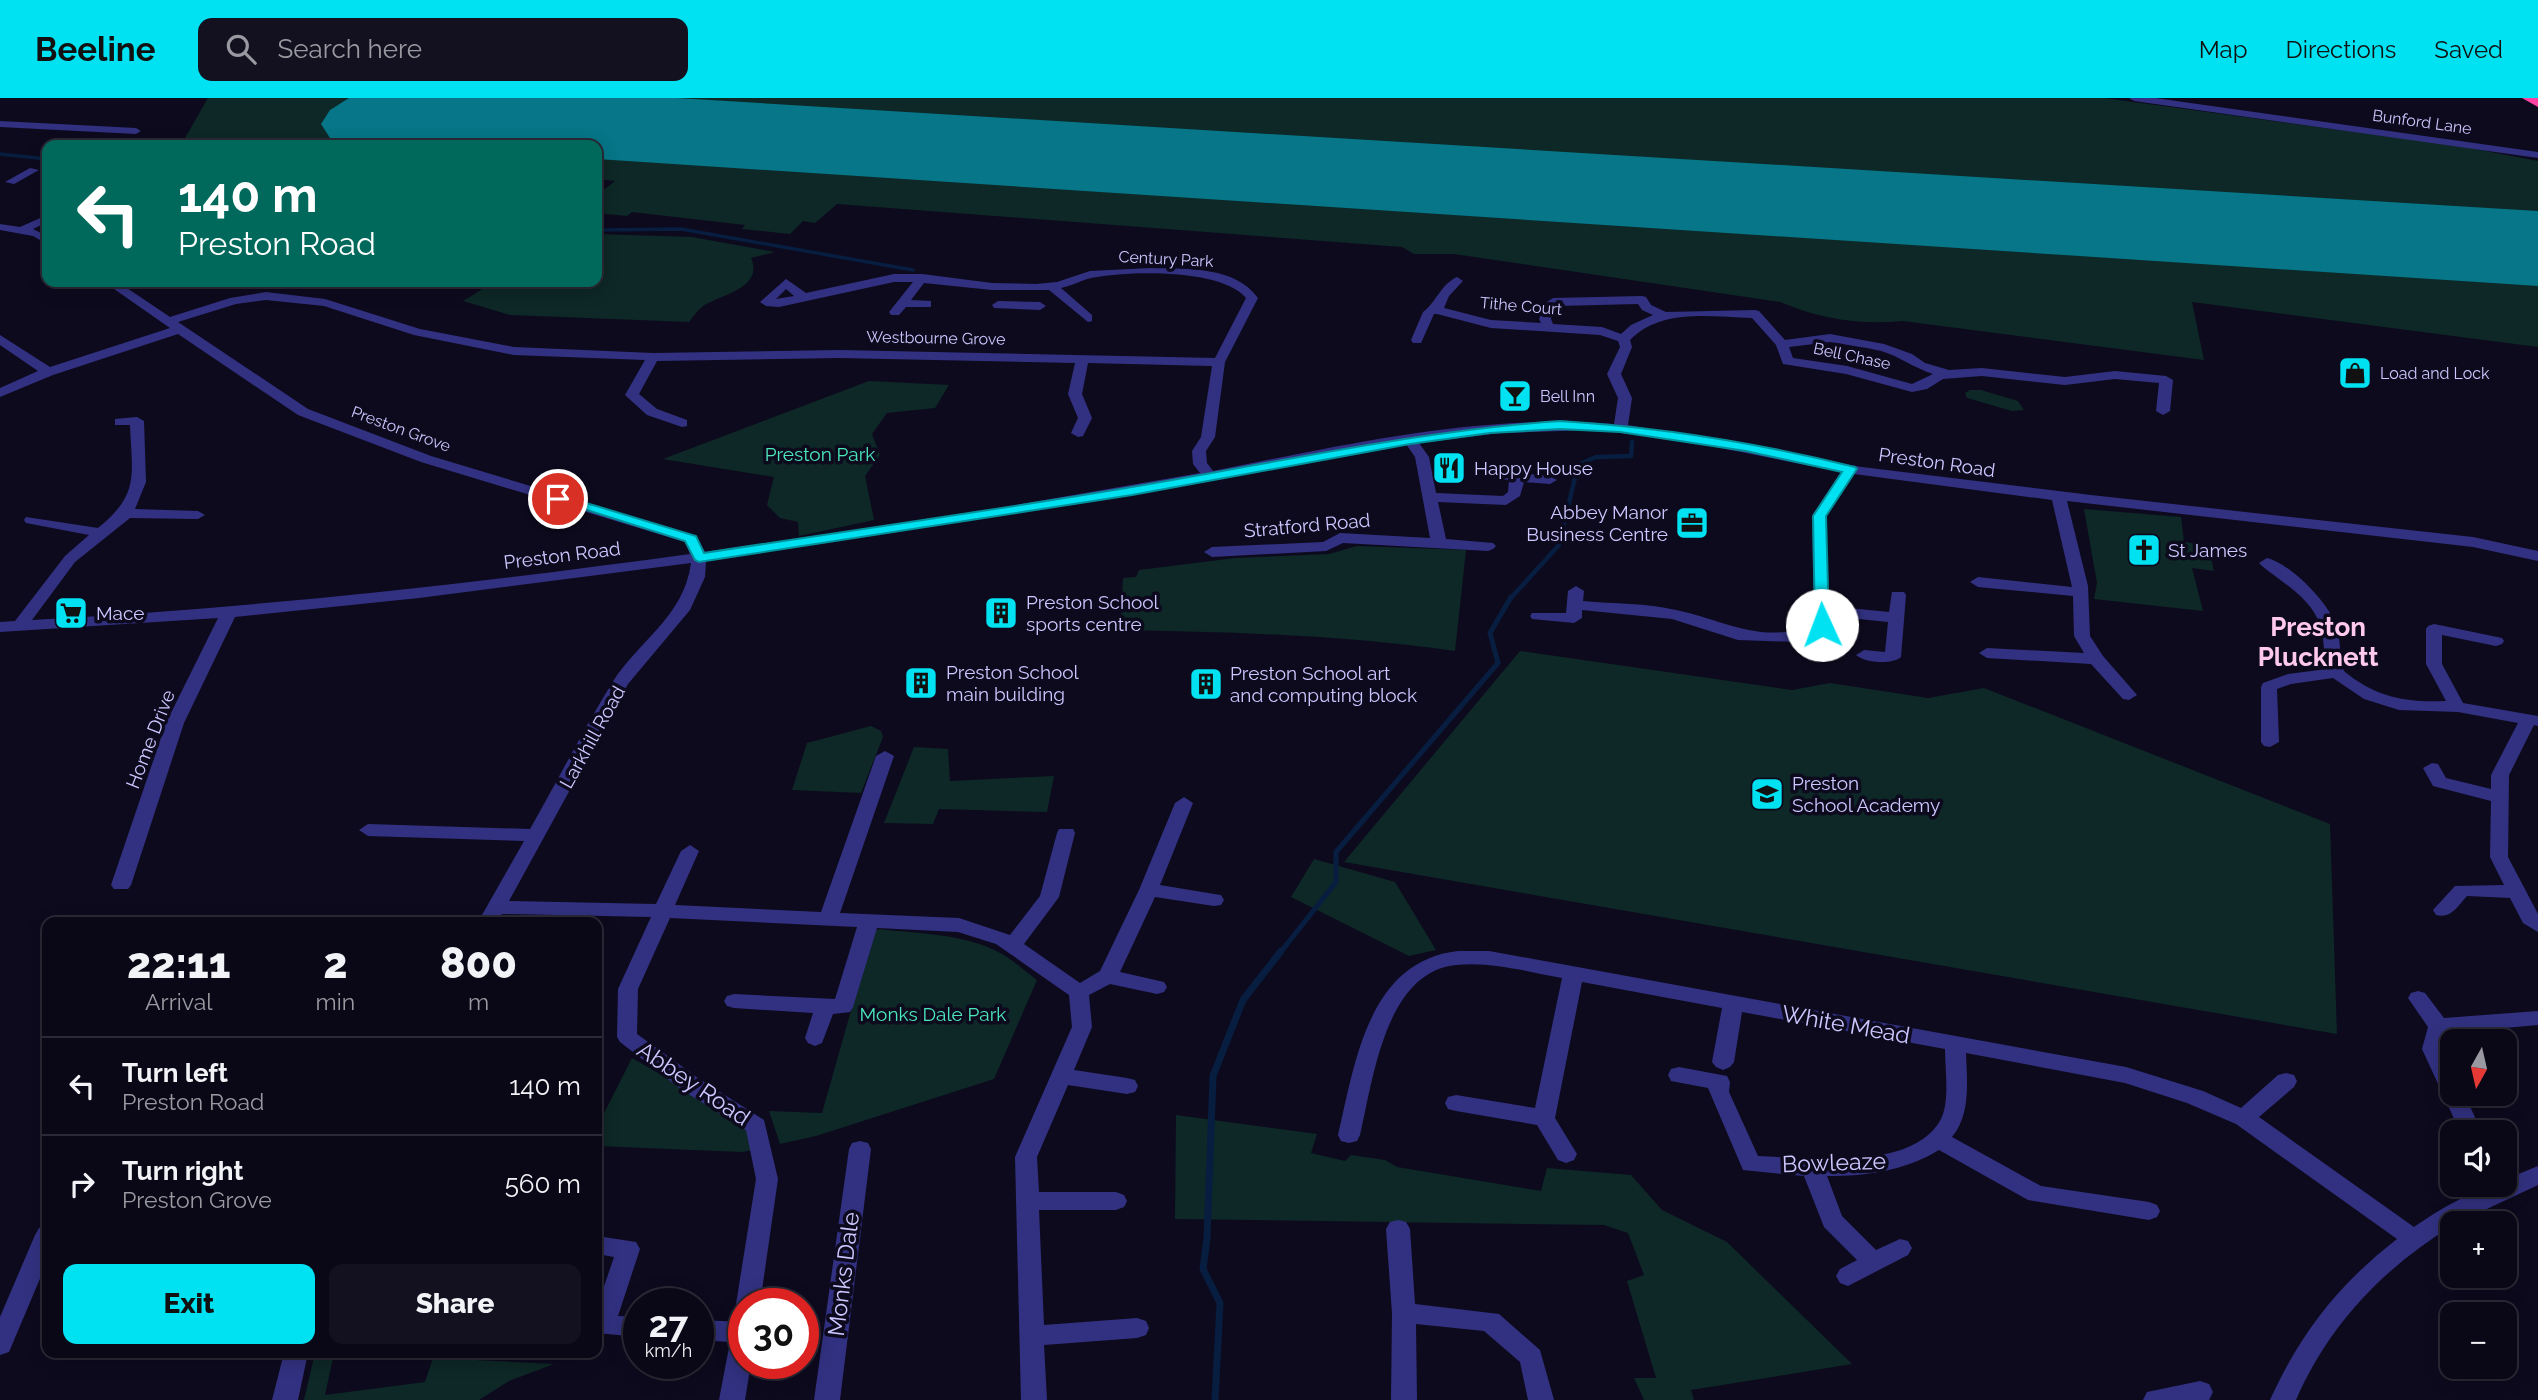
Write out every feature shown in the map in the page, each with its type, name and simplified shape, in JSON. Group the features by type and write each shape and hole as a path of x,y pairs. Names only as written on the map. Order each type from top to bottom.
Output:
{"highway":[{"path":"2528,98 2538,103"}],"street":[{"name":"Bunford Lane","path":"2134,98 2538,155"},
{"path":"0,124 136,131"},
{"path":"10,182 34,170"},
{"path":"0,173 22,177"},
{"path":"23,230 42,220"},
{"path":"0,227 23,230 42,239"},
{"name":"Century Park","path":"803,297 894,278 1018,287 1067,284 1086,275 1114,271 1212,275 1239,283 1251,293 1252,298 1219,362"},
{"path":"922,278 898,308 928,304"},
{"name":"Tithe Court","path":"1437,310 1443,295 1457,281"},
{"path":"1051,286 1088,318"},
{"name":"Preston Grove","path":"118,287 303,412 426,459 691,539 699,558"},
{"path":"265,287 266,296"},
{"path":"1018,287 1004,305 1040,306"},
{"name":"Westbourne Grove","path":"0,393 234,301 266,296 325,303 418,332 485,347 653,358 840,354 1219,362"},
{"path":"1548,326 1545,319 1553,302 1598,303 1635,299 1642,300 1646,307 1663,315"},
{"name":"Tithe Court","path":"1417,340 1429,312 1437,310 1491,324 1602,331 1632,327"},
{"name":"Bell Chase","path":"1632,327 1663,315 1755,314 1782,344 1788,361 1847,370 1912,388 1947,374 1982,372 2066,381 2115,375 2166,380 2163,411"},
{"path":"1620,429 1625,398 1614,374 1626,347 1623,339 1632,327"},
{"name":"Tithe Court","path":"1602,331 1623,339"},
{"path":"0,338 48,372"},
{"path":"1782,344 1830,338 1884,348 1907,357 1920,366 1947,374"},
{"path":"653,358 632,395 652,412 682,423"},
{"path":"1078,433 1085,418 1075,394 1082,359"},
{"path":"1209,475 1200,464 1199,451 1208,437 1219,362"},
{"path":"120,422 154,417"},
{"path":"20,626 70,559 126,513 139,482 137,421"},
{"name":"Preston Road","path":"0,627 229,612 387,597 699,558 1132,491 1410,440 1560,425 1620,429 1746,447 1850,469 2059,498 2473,542 2538,556"},
{"path":"1410,440 1422,457 1439,542"},
{"path":"1538,616 1575,605 1674,614 1738,635 1797,637 1822,625 1819,516 1850,469"},
{"path":"1490,474 1550,480"},
{"path":"1432,497 1506,500 1515,493 1517,477"},
{"path":"2059,498 2080,592 2082,636 2096,659 2129,695"},
{"path":"126,513 199,516"},
{"path":"32,520 100,533"},
{"name":"Stratford Road","path":"1212,552 1326,546 1340,538 1488,547"},
{"name":"Larkhill Road","path":"493,914 621,682 676,620 690,597 699,558"},
{"path":"2266,563 2309,594 2320,608 2329,627 2332,662 2337,673 2349,684 2384,700 2411,707 2457,707 2533,720 2500,775 2499,857 2530,918 2538,925"},
{"path":"1978,582 2080,592"},
{"path":"1864,655 1893,657 1898,595"},
{"path":"1822,610 1896,618"},
{"name":"Home Drive","path":"121,885 176,723 229,612"},
{"path":"2457,707 2434,664 2434,629 2496,641"},
{"path":"1987,653 2096,659"},
{"path":"2270,742 2269,687 2288,679 2337,673"},
{"path":"828,919 885,756"},
{"path":"2432,768 2439,782 2499,797"},
{"path":"1079,992 1108,976 1149,890 1184,803"},
{"path":"368,830 537,835"},
{"path":"384,848 395,831"},
{"path":"1013,945 1049,897 1066,833"},
{"path":"662,911 690,851"},
{"path":"1149,890 1214,900"},
{"path":"2443,910 2462,890 2516,892"},
{"path":"493,914 662,911 959,925 1003,939 1079,992 1082,1027 1027,1157 1034,1400"},
{"name":"Abbey Road","path":"662,911 628,989 627,1037 690,1084 757,1125 767,1178 750,1288"},
{"path":"734,1001 842,1007 869,921"},
{"name":"White Mead","path":"1349,1135 1367,1061 1394,994 1411,977 1437,961 1461,957 1489,958 2126,1075 2195,1097 2244,1118 2414,1238"},
{"path":"1566,1154 1544,1118 1573,975"},
{"path":"1108,976 1157,987"},
{"path":"2418,998 2439,1026"},
{"path":"1679,1075 1721,1073 1733,1004"},
{"path":"815,1038 825,1007"},
{"path":"2439,1026 2538,1018"},
{"path":"2439,1026 2433,1049 2440,1064"},
{"path":"1955,1044 1956,1089 1951,1123 1937,1139 2036,1194 2149,1211"},
{"name":"Bowleaze","path":"1721,1073 1718,1091 1751,1164 1812,1166 1889,1162 1925,1151 1937,1139"},
{"path":"1061,1076 1127,1086"},
{"path":"2244,1118 2286,1082"},
{"path":"1456,1103 1544,1118"},
{"path":"2459,1106 2464,1116"},
{"name":"Monks Dale","path":"827,1400 859,1149"},
{"path":"1812,1166 1832,1221 1874,1262"},
{"path":"2283,1400 2297,1367 2322,1328 2366,1282 2414,1238 2538,1175"},
{"path":"1028,1201 1116,1201"},
{"path":"1398,1229 1404,1313 1404,1400"},
{"path":"602,1246 628,1249 602,1320"},
{"path":"0,1345 42,1247"},
{"path":"1848,1276 1900,1248"},
{"path":"1404,1313 1490,1321 1531,1357 1541,1400"},
{"path":"602,1325 623,1326"},
{"path":"1032,1336 1138,1328"},
{"path":"285,1400 295,1358"},
{"path":"732,1400 736,1379"},
{"path":"2155,1400 2200,1392"}],"green space":[{"path":"208,98 2104,98 2465,147 2538,161 2538,347 2192,302 2204,360 1903,321 1840,319 1810,313 1780,302 1454,254 1414,254 1402,247 837,204 815,223 803,221 790,234 742,229 745,225 632,212 627,216 602,214 602,191 615,181 602,180 602,140 184,140"},
{"path":"602,234 692,237 775,252 751,258 753,269 745,284 708,303 689,322 510,315 463,301 486,287 602,287"},
{"name":"Preston Park","path":"869,381 949,385 935,408 887,413 872,434 880,455 865,476 874,520 799,536 798,522 780,518 767,505 774,477 663,459"},
{"path":"1981,390 2018,401 2024,410 2012,411 1967,398 1965,393"},
{"path":"2084,509 2181,517 2184,542 2208,545 2214,571 2192,568 2203,611 2094,599 2097,583"},
{"path":"1357,546 1466,550 1455,651 1288,635 1120,630 1123,578 1136,577 1139,570 1235,558 1329,554"},
{"path":"1520,651 1792,690 1830,683 1928,698 1984,688 2330,824 2337,1034 1344,862"},
{"path":"871,726 881,731 883,737 861,793 792,790 807,743"},
{"path":"914,747 948,749 950,781 1054,776 1047,812 939,809 933,824 884,823"},
{"path":"1314,859 1395,882 1436,950 1409,956 1291,897"},
{"name":"Monks Dale Park","path":"878,929 973,942 1002,954 1037,980 994,1079 816,1136 780,1144 769,1111 822,1113 873,933"},
{"path":"632,1058 751,1126 762,1148 742,1152 602,1146 602,1117"},
{"path":"1176,1115 1317,1134 1311,1153 1345,1161 1351,1155 1385,1160 1397,1167 1541,1191 1547,1168 1631,1175 1662,1210 1727,1242 1852,1364 1691,1390 1694,1400 1644,1400 1634,1378 1656,1378 1627,1281 1644,1275 1628,1233 1604,1225 1175,1219"},
{"path":"314,1358 333,1358 325,1395 425,1382 433,1358 554,1364 509,1381 479,1400 304,1400"}],"waterway":[{"path":"0,154 42,158"},
{"path":"602,230 681,229 913,270"},
{"path":"1510,599 1559,545 1578,465 1596,457 1631,456 1632,442"},
{"path":"1280,953 1336,882 1336,852 1498,663 1490,633 1511,597"},
{"path":"1215,1400 1220,1303 1203,1269 1207,1238 1213,1076 1243,1000 1281,951"}],"runway":[{"path":"652,142 354,124 388,102 679,118"},
{"path":"652,142 679,118"},
{"path":"679,118 2326,221"},
{"path":"652,142 2346,250"},
{"path":"2326,221 2538,234"},
{"path":"2326,221 2346,250"},
{"path":"2346,250 2538,263"}],"place":[{"name":"Load and Lock","path":"2355,373"},
{"name":"Bell Inn","path":"1515,396"},
{"name":"Happy House","path":"1449,468"},
{"name":"Abbey Manor Business Centre","path":"1692,523"},
{"name":"St James","path":"2144,550"},
{"name":"Mace","path":"71,613"},
{"name":"Preston School sports centre","path":"1001,613"},
{"name":"Preston School main building","path":"921,683"},
{"name":"Preston School art and computing block","path":"1206,684"},
{"name":"Preston School Academy","path":"1767,794"}],"district":[{"name":"Preston Plucknett","path":"2318,642"}],"route":[{"path":"558,499 691,539 699,558 729,551 810,543 1132,491 1410,440 1560,425 1620,429 1746,447 1850,469 1819,516 1822,625"}]}
